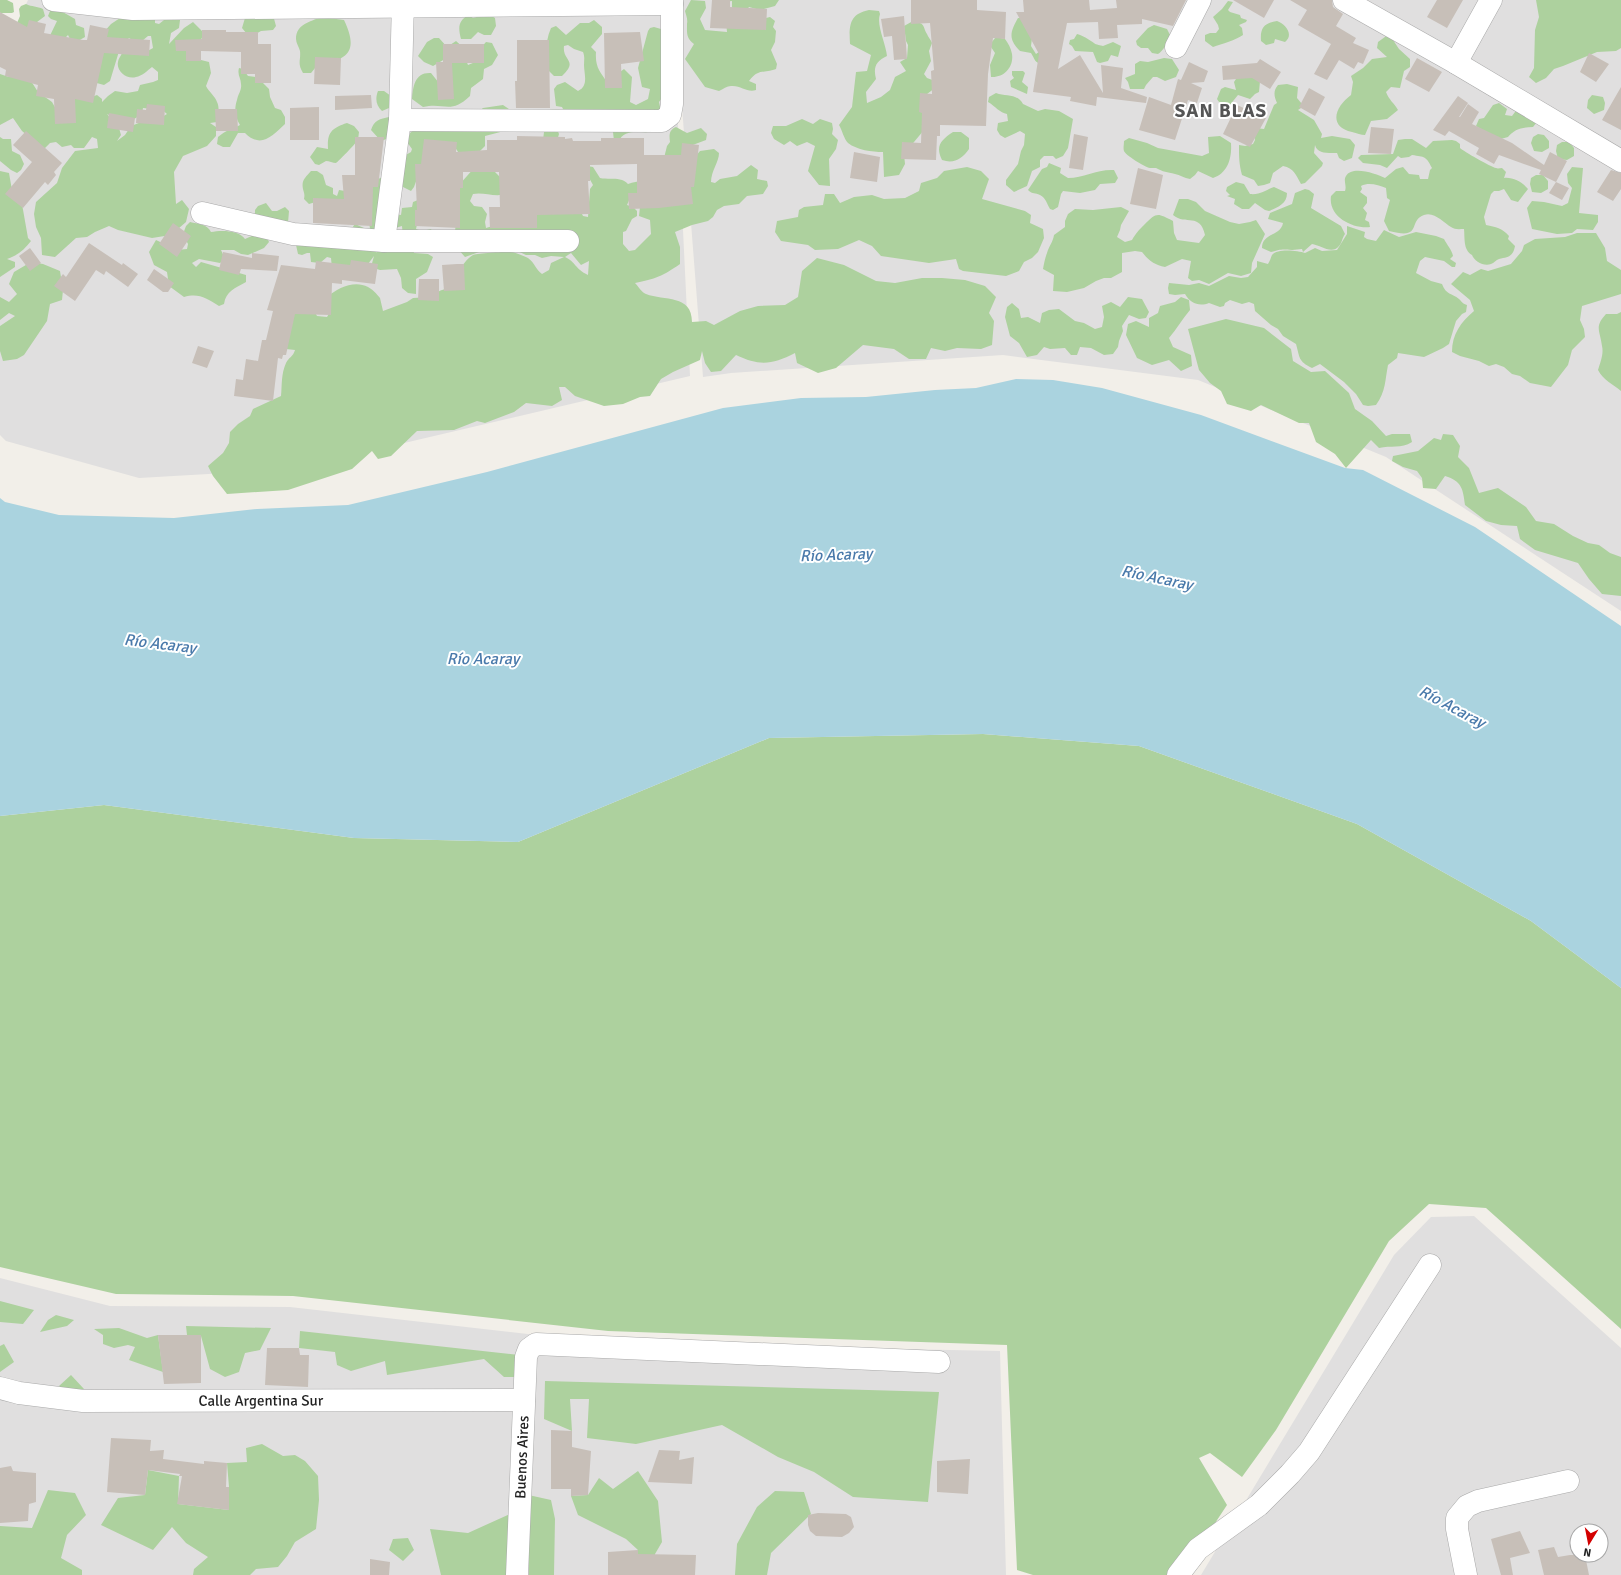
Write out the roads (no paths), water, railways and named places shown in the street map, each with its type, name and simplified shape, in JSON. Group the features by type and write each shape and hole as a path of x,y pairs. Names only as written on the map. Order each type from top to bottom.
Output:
{"street":[{"path":"53,0 135,5 672,2 672,104 670,115 662,121 400,120"},
{"path":"1344,0 1456,63 1621,161"},
{"path":"1456,63 1491,0"},
{"path":"1176,47 1198,1"},
{"path":"384,241 400,120 404,3"},
{"path":"202,213 293,234 384,241 568,241"},
{"path":"1178,1575 1198,1549 1260,1504 1290,1474 1309,1452 1430,1265"},
{"name":"Buenos Aires","path":"517,1575 526,1357 529,1349 536,1344 939,1362"},
{"name":"Calle Argentina Sur","path":"0,1388 19,1393 83,1401 524,1400"},
{"path":"1466,1575 1457,1529 1457,1518 1467,1506 1478,1501 1568,1481"}],"water":[{"name":"Río Acaray","path":"1016,379 1053,380 1102,388 1201,415 1345,468 1363,470 1475,527 1621,626 1621,988 1531,921 1357,824 1139,746 983,734 769,738 518,842 354,838 104,805 0,816 0,498 5,502 59,515 174,518 257,509 348,505 487,472 723,408 801,398 866,397 935,390 976,388"}],"district":[{"name":"SAN BLAS","path":"1221,111"}]}
